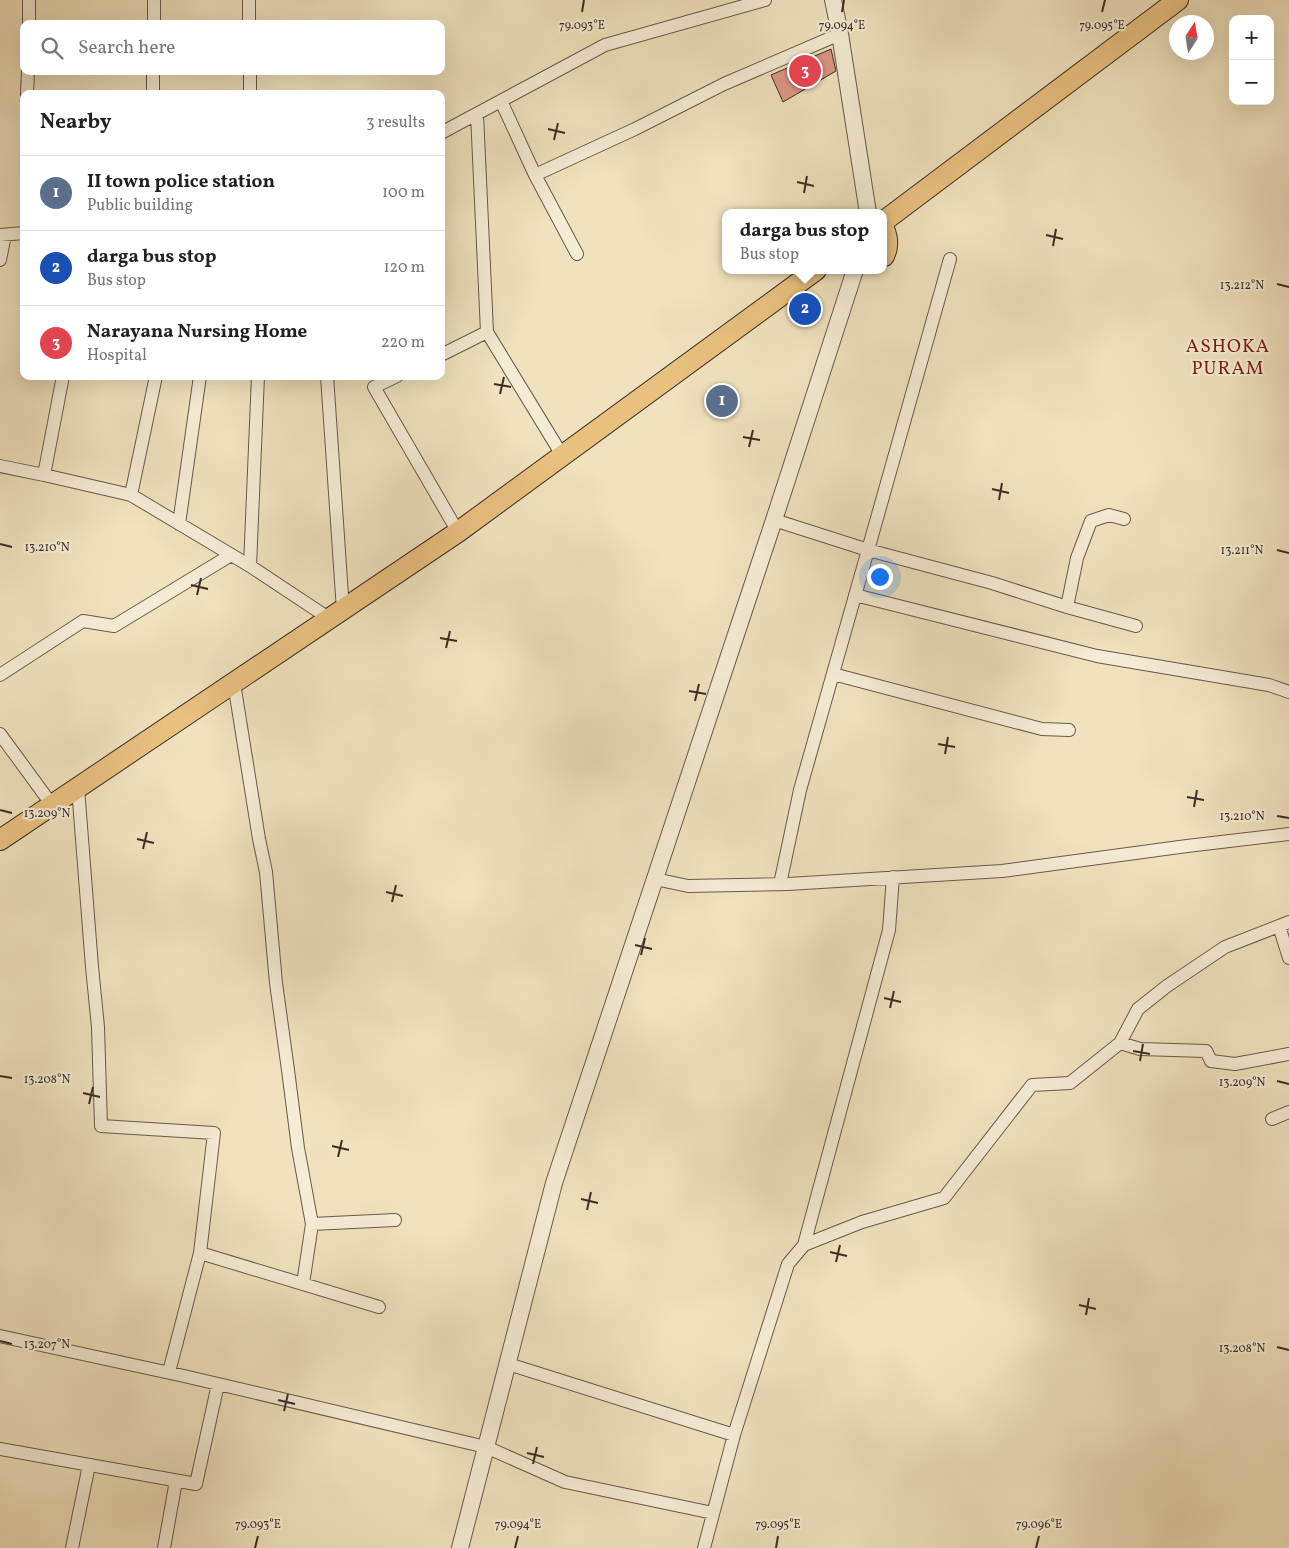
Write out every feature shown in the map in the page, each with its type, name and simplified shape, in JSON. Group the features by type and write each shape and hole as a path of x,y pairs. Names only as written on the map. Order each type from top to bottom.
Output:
{"main road":[{"path":"887,219 1178,0"},
{"path":"0,840 458,532 811,274"}],"street":[{"path":"29,0 29,20"},
{"path":"154,0 154,20"},
{"path":"249,0 249,20"},
{"path":"445,131 605,45 765,0"},
{"path":"832,0 840,34 867,209"},
{"path":"535,175 635,129 724,84 840,34"},
{"path":"27,90 28,75"},
{"path":"153,75 153,90"},
{"path":"250,75 250,90"},
{"path":"501,101 535,175 578,254"},
{"path":"477,114 487,332 562,455"},
{"path":"0,260 2,235 20,233"},
{"path":"780,884 800,790 950,259"},
{"path":"460,1548 554,1183 854,274"},
{"path":"445,352 487,332"},
{"path":"44,475 63,380"},
{"path":"131,495 155,380"},
{"path":"179,524 199,380"},
{"path":"250,566 258,380"},
{"path":"327,380 336,614"},
{"path":"374,382 458,532"},
{"path":"0,466 131,495 231,555 336,614"},
{"path":"1067,607 1077,558 1091,521 1109,515 1124,519"},
{"path":"774,520 868,550 992,583 1067,607 1136,626"},
{"path":"0,676 83,621 114,626 231,555"},
{"path":"855,595 1097,656 1269,685 1289,692"},
{"path":"834,674 1042,729 1069,730"},
{"path":"234,683 266,872 276,983 298,1148 312,1224 303,1284"},
{"path":"0,734 52,805"},
{"path":"78,788 98,1027 101,1126 214,1134 200,1253 169,1372"},
{"path":"655,879 688,886 780,884 1002,871 1289,834"},
{"path":"704,1548 734,1435 788,1264 804,1245 889,930 893,877"},
{"path":"804,1245 862,1222 944,1198 1032,1085 1070,1083 1120,1043 1138,1009 1166,986 1225,947 1284,924 1289,958"},
{"path":"1120,1043 1140,1050 1206,1051 1211,1061 1235,1064 1289,1054"},
{"path":"1272,1119 1289,1112"},
{"path":"312,1224 395,1220"},
{"path":"200,1253 379,1307"},
{"path":"0,1336 169,1372 486,1447 565,1482 714,1513"},
{"path":"508,1364 734,1435"},
{"path":"0,1449 196,1484 218,1384"},
{"path":"72,1548 90,1465"},
{"path":"164,1548 176,1481"}],"building":[{"path":"831,49 836,71 783,102 771,75"}],"place":[{"name":"Narayana Nursing Home","path":"805,71"},
{"name":"darga bus stop","path":"805,309"},
{"name":"II town police station","path":"722,401"}],"district":[{"name":"ASHOKA PURAM","path":"1228,358"}]}
